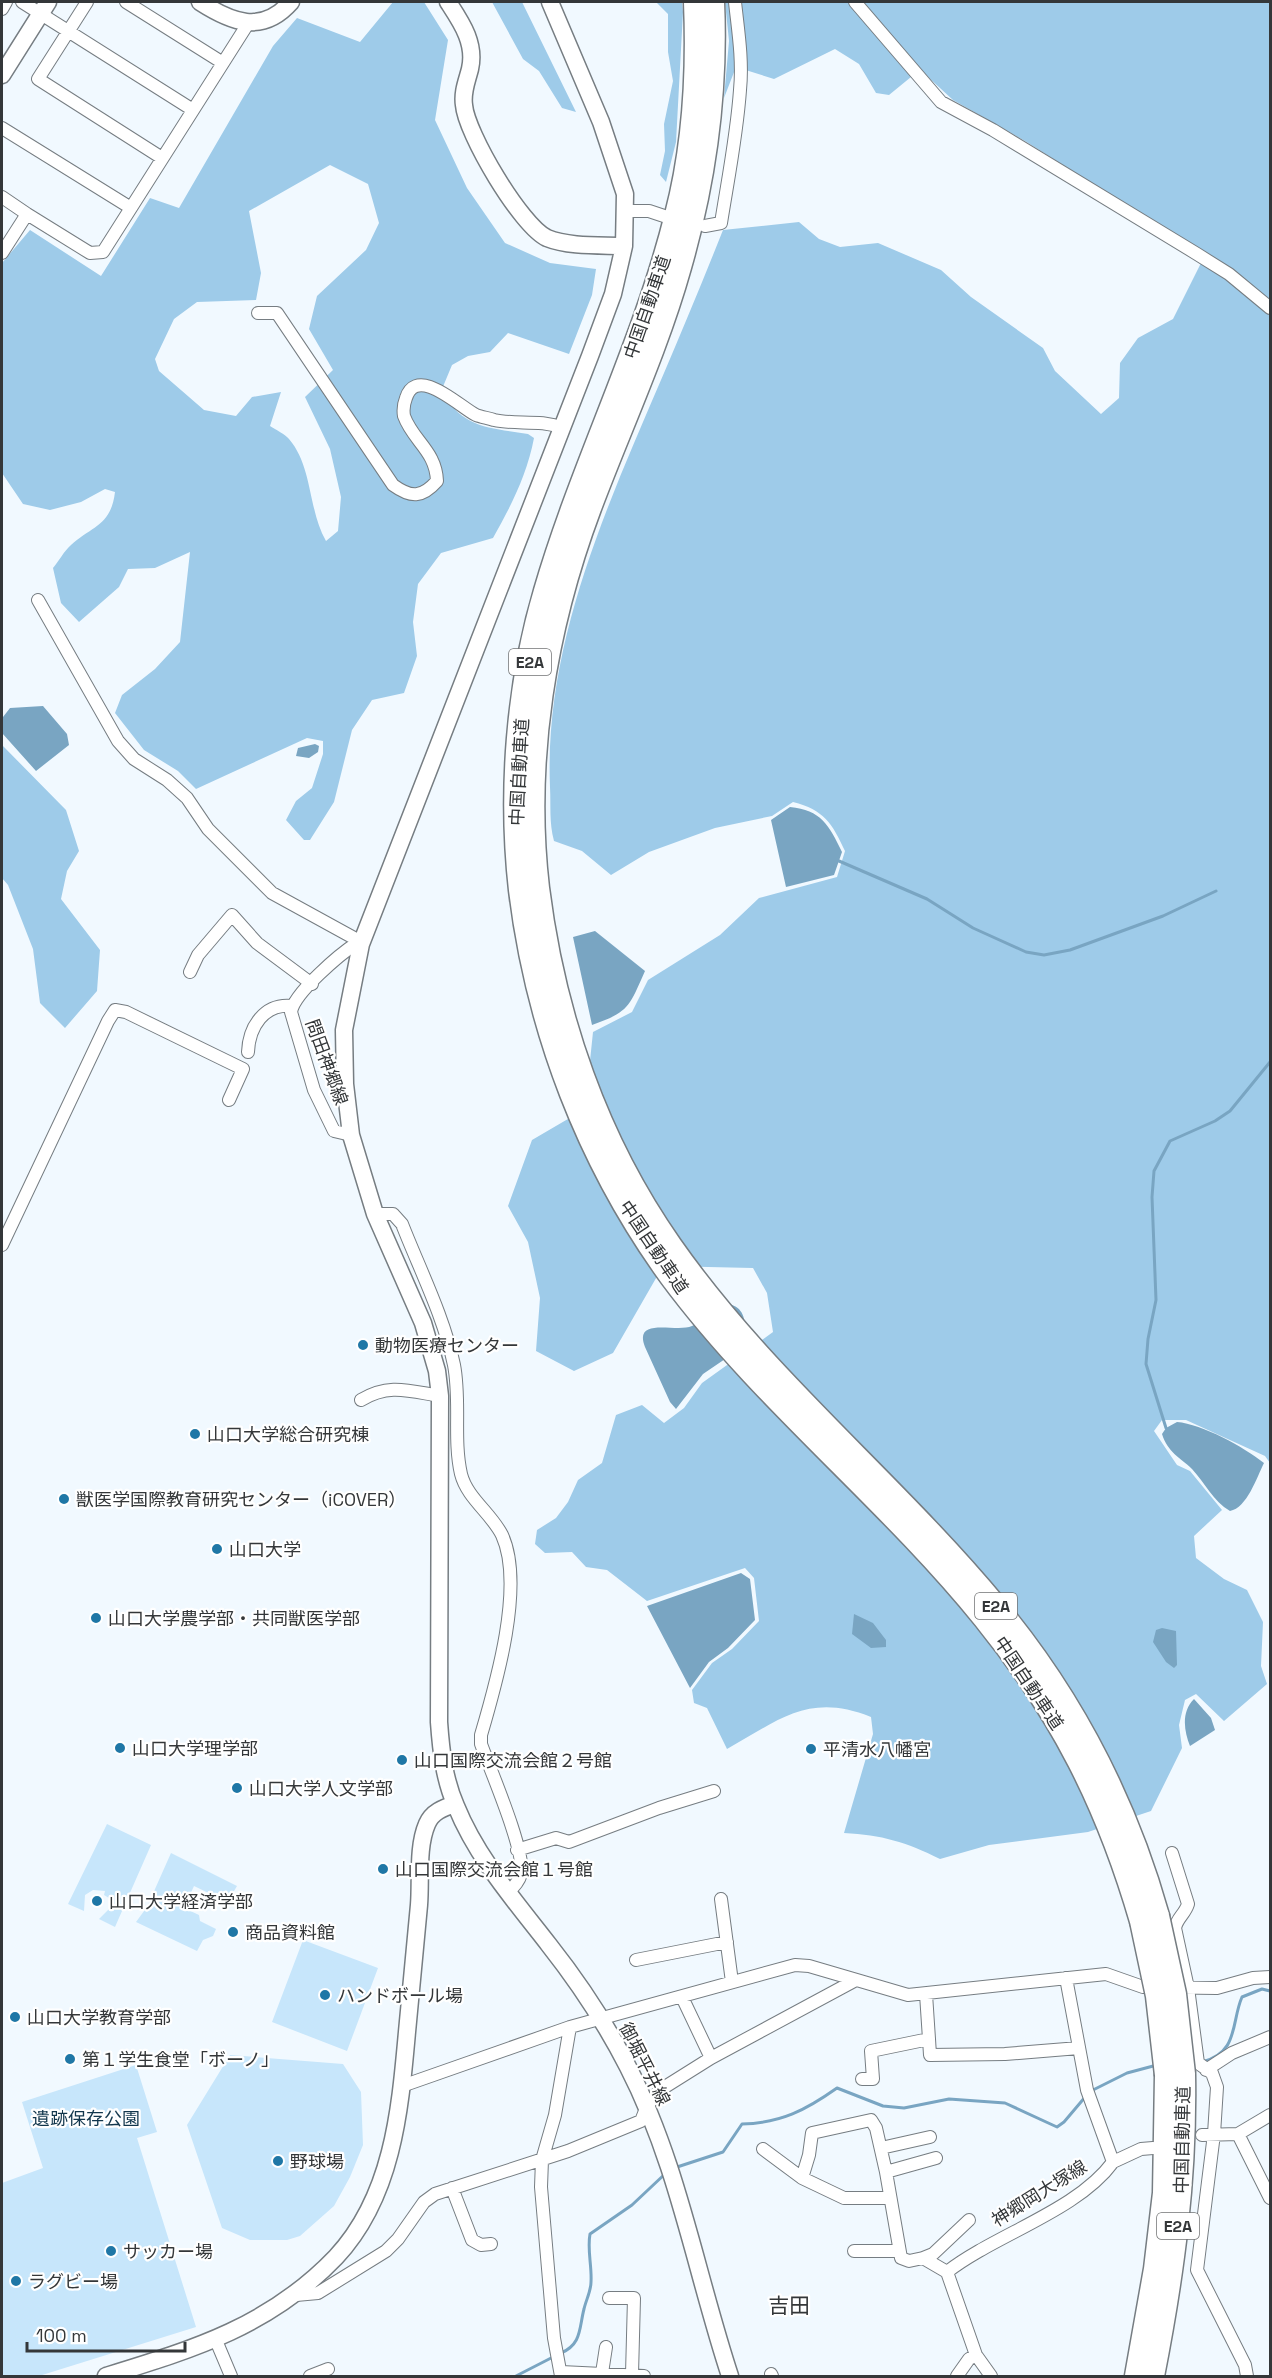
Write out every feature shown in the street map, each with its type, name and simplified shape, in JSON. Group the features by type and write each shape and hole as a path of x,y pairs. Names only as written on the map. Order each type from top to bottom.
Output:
{"highway":[{"name":"中国自動車道","path":"695,2 695,92 678,210 643,323 574,502 543,597 519,734 516,834 520,888 538,993 579,1115 606,1171 647,1241 748,1355 955,1559 997,1607 1037,1659 1072,1713 1110,1784 1141,1861 1150,1919 1175,1994 1175,2074 1164,2193 1155,2269 1136,2371"},
{"name":"中国自動車道","path":"701,1300 616,1153 598,1114 569,1035 553,975 538,885 534,788 542,693 561,600 590,509 669,300 694,213 705,158 712,92 713,2"},
{"name":"中国自動車道","path":"1153,2376 1174,2264 1184,2168 1175,2074"},
{"path":"1167,2376 1182,2241 1184,2168"}],"street":[{"path":"2,9 6,2"},
{"path":"22,2 45,8 68,31 193,111"},
{"path":"87,2 38,79 162,158"},
{"path":"126,2 223,63"},
{"path":"200,2 227,17 249,22 264,21 276,15 291,2"},
{"path":"448,2 468,36 471,48 472,61 463,92 469,128 523,218 537,232 550,239 624,246"},
{"name":"御堀平井線","path":"550,2 618,168 627,211 624,246 613,294 359,944 344,1030 344,1075 351,1135 375,1215 423,1323 437,1371 440,1396 439,1722 441,1754 455,1804 476,1845 507,1893 550,1946 601,2019 647,2106 676,2188 730,2376"},
{"path":"705,226 721,223 741,88 740,41 735,2"},
{"path":"855,2 941,102 993,130 1221,269 1270,308"},
{"path":"2,75 45,8"},
{"path":"2,197 90,252 104,252 249,22"},
{"path":"2,128 131,208"},
{"path":"627,211 649,211 664,216"},
{"path":"2,253 27,214"},
{"path":"258,313 277,313 393,485 406,495 418,496 429,490 437,481 436,467 405,416 404,404 407,393 415,387 428,386 442,391 475,414 496,420 551,423 562,428"},
{"path":"38,600 118,741 134,759 167,780 187,798 208,830 272,893 354,938 359,944"},
{"path":"190,972 198,955 232,915 257,943 312,984"},
{"name":"問田神郷線","path":"351,1135 334,1131 314,1089 294,1026 292,1006 343,953 359,944"},
{"path":"248,1052 253,1026 261,1016 283,1005 292,1006"},
{"path":"2,1245 108,1020 115,1010 243,1069 229,1100"},
{"path":"375,1215 393,1214 402,1224 442,1323 458,1388 459,1463 462,1477 468,1490 494,1521 509,1557 508,1595 498,1677 481,1735 481,1744 512,1828 517,1850 521,1875 507,1893"},
{"path":"361,1400 376,1391 390,1388 440,1396"},
{"path":"517,1850 556,1838 569,1842 659,1808 714,1791"},
{"path":"106,2376 249,2324 296,2295 337,2255 368,2208 393,2146 402,2086 423,1835 427,1822 436,1811 455,1804"},
{"path":"1172,1852 1188,1904 1185,1913 1176,1921 1175,1928 1188,1988 1198,2063 1215,2077 1217,2087 1208,2134 1197,2270 1245,2365 1247,2376"},
{"path":"721,1899 732,1982"},
{"path":"636,1960 728,1942"},
{"path":"402,2086 570,2027 795,1965 809,1966 854,1982 908,1995 1106,1974 1143,1988 1217,1988 1253,1978 1270,1977"},
{"name":"神郷岡大塚線","path":"947,2272 1071,2199 1093,2184 1113,2162 1088,2093 1066,1978"},
{"path":"296,2295 318,2293 380,2256 398,2239 424,2202 452,2188 542,2160 641,2121 647,2106 660,2090 711,2058 854,1982"},
{"path":"926,1994 930,2055 1005,2054 1078,2048"},
{"path":"682,1997 711,2058"},
{"path":"570,2027 555,2115 542,2160 543,2219 556,2346 561,2370 638,2375 634,2298 609,2298"},
{"path":"1206,2070 1232,2053 1270,2037"},
{"path":"862,2079 873,2079 871,2051 929,2039"},
{"path":"1208,2134 1238,2134 1270,2115"},
{"path":"802,2178 809,2155 812,2133 871,2120 876,2128 881,2148 899,2251 904,2260 923,2258 933,2254 969,2220"},
{"path":"1238,2134 1270,2198"},
{"path":"881,2148 930,2137"},
{"path":"1113,2162 1141,2150 1153,2148"},
{"path":"764,2149 802,2178 844,2198 890,2198"},
{"path":"886,2172 936,2158"},
{"path":"452,2188 472,2240 481,2245 491,2244"},
{"path":"854,2251 899,2251"},
{"path":"923,2258 947,2272 976,2355 991,2376"},
{"path":"215,2338 231,2376"},
{"path":"603,2373 606,2347"},
{"path":"957,2376 969,2359 976,2355"},
{"path":"310,2376 328,2369"}],"green space":[{"path":"107,1824 151,1845 115,1927 99,1919 109,1909 109,1898 104,1895 105,1891 93,1890 85,1895 84,1911 68,1904"},
{"path":"171,1853 237,1886 224,1908 216,1904 219,1898 194,1886 184,1908 199,1915 200,1921 216,1929 213,1936 203,1940 197,1951 136,1922 147,1907"},
{"name":"ハンドボール場","path":"303,1940 378,1968 347,2051 272,2022"},
{"name":"野球場","path":"230,2055 343,2064 361,2092 363,2145 350,2177 334,2206 300,2236 287,2240 250,2240 222,2228 187,2125"},
{"name":"遺跡保存公園","path":"136,2065 157,2132 137,2138 196,2327 39,2376 2,2376 2,2183 43,2168 22,2102"}],"shaded area":[{"path":"393,2 424,2 448,40 435,120 467,188 505,243 550,263 596,269 592,295 569,354 508,333 490,352 468,356 452,365 442,389 449,402 457,412 477,424 528,434 534,438 527,465 512,502 493,538 441,553 418,584 413,622 417,656 404,693 372,700 352,730 334,802 310,840 304,840 286,820 296,801 312,788 323,754 323,741 307,738 196,789 178,771 144,750 115,713 122,695 155,669 180,642 190,552 155,568 128,569 119,587 79,622 61,603 53,568 71,545 105,519 113,503 115,492 105,489 81,502 50,510 23,504 2,473 2,263 30,230 101,276 150,198 179,208 273,46 297,18 360,42","holes":["330,165 368,184 379,223 366,250 317,296 309,329 333,370 305,397 330,449 341,497 338,531 326,541 320,529 307,475 297,450 287,437 270,426 281,392 252,397 236,416 204,410 159,371 155,359 174,319 197,302 256,300 261,273 249,211"]},
{"path":"492,2 522,2 576,112 562,108 539,71 523,59"},
{"path":"656,2 682,2 683,12 676,142 666,182 660,175 665,151 664,124 673,81 668,52 668,14"},
{"path":"725,2 1270,2 1270,1463 1265,1456 1186,1420 1162,1420 1154,1431 1177,1465 1190,1471 1222,1510 1194,1536 1196,1558 1224,1579 1247,1590 1263,1622 1261,1666 1267,1684 1224,1721 1196,1694 1185,1700 1179,1725 1182,1748 1151,1811 1088,1832 989,1845 940,1859 894,1840 844,1833 873,1734 871,1717 830,1707 812,1708 779,1720 727,1749 707,1708 694,1703 692,1690 712,1663 732,1649 759,1621 754,1578 745,1568 647,1601 607,1570 586,1567 572,1552 545,1553 535,1544 537,1530 556,1518 568,1502 578,1480 602,1463 616,1415 642,1405 664,1423 684,1408 702,1383 773,1332 767,1293 753,1268 663,1266 613,1353 574,1371 536,1351 540,1298 528,1242 508,1206 532,1140 585,1109 593,1032 632,1012 648,980 720,935 759,898 837,877 845,851 826,819 812,809 793,802 772,816 715,828 649,852 611,875 582,851 554,841 550,814 551,733 557,680 569,627 602,523 723,230 799,222 819,239 840,247 878,243 941,270 971,297 1043,348 1055,371 1101,414 1119,398 1120,363 1138,338 1173,319 1205,255 1025,141 953,100 928,77 911,77 889,95 876,93 859,64 835,49 774,79 736,67 724,98 729,41"},
{"path":"43,706 67,734 69,745 36,771 2,733 3,717 10,708"},
{"path":"315,744 319,746 318,752 309,758 296,756 298,748"},
{"path":"2,745 66,810 79,851 67,871 61,899 100,950 97,991 65,1028 40,1003 33,949 8,885 2,878"},
{"path":"790,807 817,815 833,834 842,852 834,875 786,887 771,820"},
{"path":"595,931 645,971 626,1007 614,1016 592,1025 573,937"},
{"path":"723,1303 738,1308 744,1319 746,1330 728,1357 703,1374 676,1409 670,1402 645,1347 643,1337 645,1332 650,1329 692,1326"},
{"path":"1177,1422 1198,1427 1222,1437 1264,1463 1251,1491 1236,1509 1230,1511 1219,1502 1192,1469 1168,1446 1162,1434 1166,1428"},
{"path":"741,1573 750,1579 755,1620 728,1648 709,1662 690,1688 647,1606"},
{"path":"854,1614 873,1623 886,1640 886,1647 871,1648 852,1634"},
{"path":"1162,1628 1176,1631 1177,1665 1174,1668 1166,1662 1153,1642 1156,1630"},
{"path":"1194,1699 1211,1718 1215,1730 1190,1746 1186,1734 1185,1716"}],"waterway":[{"path":"839,861 927,899 973,928 1026,952 1044,955 1070,950 1163,916 1216,891"},
{"path":"1166,1428 1146,1364 1148,1339 1156,1300 1152,1197 1154,1171 1170,1141 1215,1121 1230,1111 1270,1062"},
{"path":"1202,2062 1214,2058 1228,2044 1242,1997 1262,1989 1270,1991"},
{"path":"1091,2091 1127,2073 1157,2065"},
{"path":"674,2168 723,2152 742,2124 769,2121 792,2114 815,2103 837,2088 883,2106 904,2108 949,2099 1005,2103 1057,2127 1086,2096"},
{"path":"561,2353 573,2345 576,2340 590,2289 590,2234 632,2205 666,2173"},
{"path":"516,2376 555,2356"}],"place":[{"name":"動物医療センター","path":"363,1345"},
{"name":"山口大学総合研究棟","path":"195,1434"},
{"name":"獣医学国際教育研究センター（iCOVER）","path":"64,1499"},
{"name":"山口大学","path":"217,1549"},
{"name":"山口大学農学部・共同獣医学部","path":"96,1618"},
{"name":"山口大学理学部","path":"120,1748"},
{"name":"平清水八幡宮","path":"811,1749"},
{"name":"山口国際交流会館２号館","path":"402,1760"},
{"name":"山口大学人文学部","path":"237,1788"},
{"name":"山口国際交流会館１号館","path":"383,1869"},
{"name":"山口大学経済学部","path":"97,1901"},
{"name":"商品資料館","path":"233,1932"},
{"name":"ハンドボール場","path":"325,1995"},
{"name":"山口大学教育学部","path":"15,2017"},
{"name":"第１学生食堂「ボーノ」","path":"70,2059"},
{"name":"野球場","path":"278,2161"},
{"name":"サッカー場","path":"111,2251"},
{"name":"ラグビー場","path":"16,2281"}],"district":[{"name":"吉田","path":"789,2305"}]}
